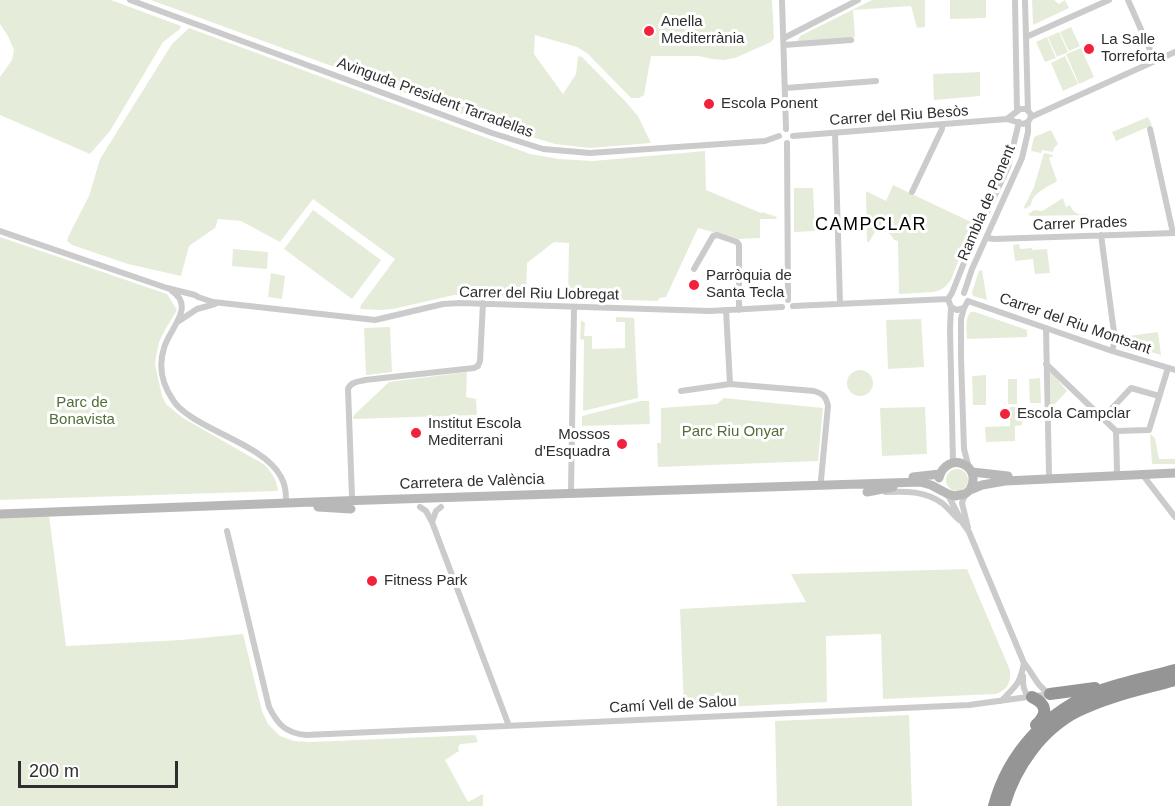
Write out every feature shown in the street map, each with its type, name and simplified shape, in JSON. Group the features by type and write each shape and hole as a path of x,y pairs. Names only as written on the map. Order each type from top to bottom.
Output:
{"highway":[{"path":"994,806 1000,786 1013,761 1023,746 1045,723 1069,706 1099,691 1175,670"},
{"path":"1004,806 1015,777 1030,752 1069,716 1110,698 1175,680"},
{"path":"1050,694 1126,683"},
{"path":"1023,746 1028,734 1044,716 1041,703 1031,697"}],"main road":[{"path":"953,462 960,462 971,470 1003,477 1117,471 1175,471 1005,481 982,485 956,496 946,493 939,482 940,474 946,466 953,462"},
{"path":"968,492 973,481 971,470"},
{"name":"Carretera de València","path":"0,510 921,477 940,474"},
{"name":"Carretera de València","path":"0,514 920,482 946,493"},
{"path":"867,492 887,489 903,483"},
{"path":"267,504 351,509"}],"street":[{"name":"Avinguda President Tarradellas","path":"130,0 481,129 543,149 590,153 765,141 779,136"},
{"path":"782,0 786,129"},
{"path":"784,41 858,0"},
{"path":"1015,0 1015,116 1018,122 1023,124 1029,116 1175,52"},
{"name":"Rambla de Ponent","path":"964,293 972,269 1022,158 1027,139 1029,116 1025,0"},
{"path":"1026,37 1109,0"},
{"path":"1128,0 1155,61"},
{"path":"784,41 851,40"},
{"path":"786,88 876,81"},
{"path":"1016,112 1023,108 1029,116"},
{"name":"Carrer del Riu Besòs","path":"1007,119 1016,112"},
{"name":"Carrer del Riu Besòs","path":"793,136 1007,119 1018,122"},
{"name":"Rambla de Ponent","path":"952,292 1008,167 1018,122"},
{"path":"912,192 942,125"},
{"path":"786,129 791,131 793,136 790,141 782,142 780,132 786,129"},
{"path":"1150,129 1174,233"},
{"path":"835,133 840,304"},
{"path":"787,142 788,300 793,306"},
{"path":"0,231 167,288 195,294 200,305 195,311 188,312 176,293 167,288"},
{"name":"Carrer Prades","path":"987,238 1174,233"},
{"path":"694,269 713,236 717,235 737,242 739,245 739,310"},
{"path":"1101,235 1115,340 1112,351"},
{"path":"948,299 952,292 956,291 964,293 968,301 961,321 961,363 966,461 971,470"},
{"path":"190,294 184,297 178,321 164,346 161,364 163,382 174,403 196,421 271,463 282,477 286,499"},
{"name":"Carrer del Riu Llobregat","path":"198,297 213,302 375,320 443,304 483,303 726,310 782,307"},
{"path":"788,300 783,302 782,307 786,311 791,310 793,306 948,299"},
{"path":"948,299 951,307 953,462"},
{"name":"Carrer del Riu Montsant","path":"968,301 1112,351 1172,369"},
{"name":"Carrer del Riu Llobregat","path":"178,321 195,311 214,304 226,303"},
{"path":"352,497 349,386 365,380 478,366 483,303"},
{"path":"572,490 574,306"},
{"path":"951,307 957,310 964,308"},
{"path":"726,310 730,384"},
{"path":"1046,328 1049,474"},
{"path":"1046,364 1116,432 1117,471"},
{"path":"1116,432 1149,430 1172,369"},
{"path":"681,391 730,384 814,391 822,394 826,397 828,406 821,480"},
{"path":"1102,419 1131,388 1160,396"},
{"path":"1142,474 1175,517"},
{"path":"867,492 925,494 941,502 962,522"},
{"path":"968,492 962,503 969,532 1024,663 1032,671 1044,691 1050,694"},
{"path":"946,493 969,532"},
{"path":"420,507 426,511 432,522 509,726"},
{"path":"432,522 436,511 441,507"},
{"name":"Camí Vell de Salou","path":"227,531 270,707 281,726 296,734 969,705 1050,694"},
{"path":"1024,663 1023,687 1031,697 1036,688 1036,680"},
{"path":"1000,701 1017,686 1023,673"}],"green space":[{"path":"0,0 111,0 181,26 163,42 110,131 90,154 0,115 0,77 12,60 14,50 0,24"},
{"path":"151,0 772,0 774,38 771,42 735,58 724,60 699,56 651,56 644,95 631,98 588,54 577,47 535,35 534,54 563,94 576,74 578,56 582,57 638,116 651,143 590,148 555,144 493,125"},
{"path":"872,0 925,0 925,27 917,28 911,6 853,10 855,37 797,42 800,36"},
{"path":"950,0 986,0 986,18 950,19"},
{"path":"1032,0 1054,0 1059,4 1065,0 1069,8 1033,25"},
{"path":"1071,27 1080,46 1069,51 1060,32"},
{"path":"189,28 530,154 593,161 705,151 706,190 761,213 777,217 776,219 760,219 760,238 738,239 698,228 666,297 659,298 658,301 566,298 568,296 569,243 554,242 527,263 526,297 454,295 393,309 360,309 395,259 313,199 280,242 241,221 218,219 215,228 189,246 181,276 128,264 72,245 67,241 89,196 100,159 172,44"},
{"path":"1059,32 1068,52 1057,57 1048,37"},
{"path":"1047,37 1056,58 1045,62 1036,42"},
{"path":"1081,48 1094,77 1079,84 1066,54"},
{"path":"1065,56 1078,84 1063,91 1051,63"},
{"path":"980,72 980,96 934,100 933,74"},
{"path":"1148,117 1152,125 1116,141 1112,132"},
{"path":"1051,130 1058,144 1053,152 1031,151 1034,137"},
{"path":"1044,153 1053,155 1049,158 1057,181 1037,194 1031,205 1025,209 1024,207 1034,187"},
{"path":"893,185 971,222 970,225 973,227 951,280 940,290 899,294 898,241 894,240 889,233 881,231 875,232 867,242 866,191 886,201"},
{"path":"794,188 813,188 815,231 794,232"},
{"path":"1063,198 1066,207 1070,205 1077,213 1087,215 1030,216 1028,214 1034,210 1044,210"},
{"path":"313,210 381,260 352,299 284,249"},
{"name":"Parc de Bonavista","path":"0,237 167,294 177,310 159,342 155,364 166,404 183,418 265,465 277,483 278,491 0,500"},
{"path":"1019,244 1020,249 1047,249 1050,273 1035,274 1033,259 1015,261 1013,245"},
{"path":"233,249 268,252 267,269 232,266"},
{"path":"982,270 987,300 973,296 972,292 979,271"},
{"path":"271,273 285,276 282,299 268,297"},
{"path":"971,312 1027,330 1027,337 967,339 967,321"},
{"path":"616,317 634,318 638,398 583,411 584,340 580,339 581,320 585,323 584,336 592,336 592,349 625,348 625,322 616,322"},
{"path":"921,319 924,367 888,369 886,320"},
{"path":"390,327 392,372 366,375 364,328"},
{"path":"1158,332 1161,355 1137,348 1134,352 1123,346 1121,337"},
{"path":"860,370 870,373 873,383 870,393 860,396 850,393 847,383 850,373"},
{"path":"467,372 466,397 476,399 477,415 353,419 354,415 389,382"},
{"path":"1050,373 1067,391 1051,408"},
{"path":"986,375 986,405 973,405 972,376"},
{"path":"1040,378 1041,403 1030,403 1029,379"},
{"path":"1008,379 1017,379 1017,404 1008,404"},
{"name":"Parc Riu Onyar","path":"724,398 823,408 818,461 658,467 657,443 661,443 661,408 717,404"},
{"path":"640,401 649,401 650,424 582,426 582,416"},
{"path":"925,407 927,454 882,456 880,408"},
{"path":"1010,407 1022,407 1022,425 1015,426 1015,441 986,442 985,427 1010,426"},
{"path":"1150,434 1155,438 1159,459 1175,459 1175,464 1152,464"},
{"path":"957,469 965,472 968,480 965,488 957,491 949,488 946,480 949,472"},
{"path":"49,515 66,646 243,634 262,711 268,724 280,736 294,741 310,742 475,735 478,742 460,744 459,751 445,760 468,802 483,794 483,806 0,806 0,516"},
{"path":"967,569 1010,670 1008,685 996,694 883,699 881,634 826,636 827,702 684,709 680,609 806,602 791,574"},
{"path":"909,715 912,806 777,806 775,721"}],"place":[{"name":"Anella Mediterrània","path":"649,31"},
{"name":"La Salle Torreforta","path":"1089,49"},
{"name":"Escola Ponent","path":"709,104"},
{"name":"Parròquia de Santa Tecla","path":"694,285"},
{"name":"Escola Campclar","path":"1005,414"},
{"name":"Institut Escola Mediterrani","path":"416,433"},
{"name":"Mossos d'Esquadra","path":"622,444"},
{"name":"Fitness Park","path":"372,581"}],"district":[{"name":"CAMPCLAR","path":"871,225"}]}
